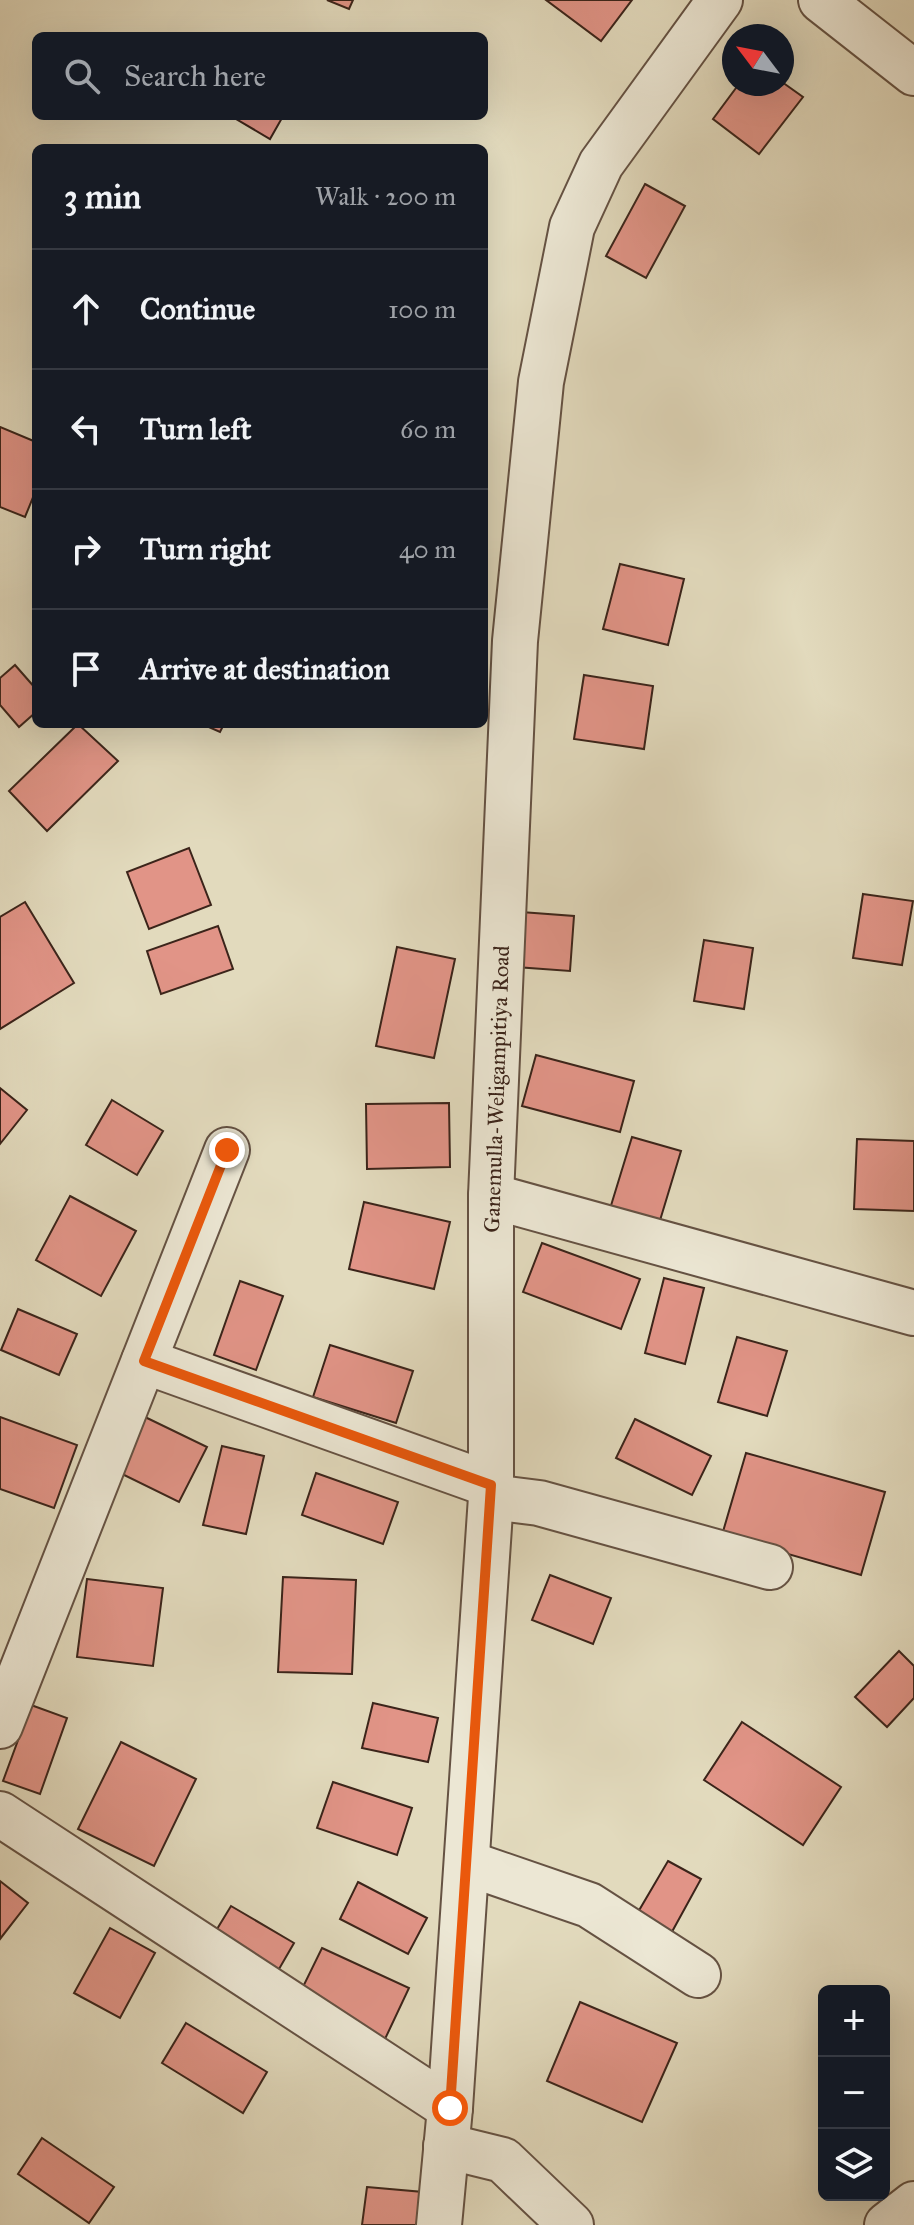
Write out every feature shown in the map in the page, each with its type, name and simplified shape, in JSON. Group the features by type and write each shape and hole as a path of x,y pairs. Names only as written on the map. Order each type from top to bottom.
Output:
{"street":[{"name":"Ganemulla-Weligampitiya Road","path":"439,2225 491,1491 491,1196 500,632 541,382 572,227 601,164 720,0"},
{"path":"821,0 914,73"},
{"path":"0,1726 227,1150"},
{"path":"491,1196 914,1313"},
{"path":"144,1361 491,1491 770,1567"},
{"path":"0,1814 448,2127 503,2160 571,2225"},
{"path":"467,1863 589,1905 698,1975"},
{"path":"887,2225 914,2204"}],"building":[{"path":"327,0 353,0 349,9"},
{"path":"546,0 632,0 601,41"},
{"path":"794,91 803,97 759,154 713,119 730,96 794,96"},
{"path":"238,120 281,120 270,139"},
{"path":"645,184 685,206 646,278 606,256"},
{"path":"0,427 32,440 32,500 25,517 0,507"},
{"path":"620,564 684,579 668,645 603,629"},
{"path":"15,665 32,684 32,716 19,727 0,705 0,678"},
{"path":"584,675 653,686 644,749 574,739"},
{"path":"74,728 82,728 118,761 47,831 9,791"},
{"path":"189,848 211,905 149,929 127,872"},
{"path":"863,894 913,901 902,965 853,958"},
{"path":"25,902 74,983 0,1029 0,917"},
{"path":"521,912 574,916 570,971 516,967"},
{"path":"218,926 233,969 161,994 147,951"},
{"path":"704,940 753,948 744,1009 694,1001"},
{"path":"397,947 455,959 434,1058 376,1046"},
{"path":"536,1055 634,1081 620,1132 522,1106"},
{"path":"0,1088 27,1110 0,1144"},
{"path":"112,1100 163,1131 137,1175 86,1145"},
{"path":"449,1103 450,1167 367,1169 366,1104"},
{"path":"632,1137 681,1151 658,1227 609,1212"},
{"path":"857,1139 914,1141 914,1211 854,1209"},
{"path":"70,1196 136,1231 101,1296 36,1260"},
{"path":"364,1202 450,1222 434,1289 349,1269"},
{"path":"542,1243 640,1279 621,1329 523,1292"},
{"path":"664,1278 704,1288 685,1364 645,1353"},
{"path":"240,1281 283,1296 256,1370 214,1355"},
{"path":"18,1309 77,1334 59,1375 1,1350"},
{"path":"737,1337 787,1351 767,1416 718,1402"},
{"path":"330,1345 413,1371 396,1423 313,1397"},
{"path":"0,1417 77,1445 54,1508 0,1489"},
{"path":"145,1417 207,1447 179,1502 118,1472"},
{"path":"635,1419 711,1456 692,1495 616,1458"},
{"path":"222,1446 264,1456 246,1534 203,1525"},
{"path":"746,1453 885,1492 861,1575 722,1535"},
{"path":"316,1473 398,1502 383,1544 302,1515"},
{"path":"550,1575 611,1598 593,1644 532,1620"},
{"path":"283,1577 356,1580 352,1674 278,1672"},
{"path":"87,1579 163,1588 153,1666 77,1657"},
{"path":"899,1651 914,1666 914,1698 887,1727 855,1697"},
{"path":"373,1703 438,1718 428,1762 362,1748"},
{"path":"31,1705 67,1718 40,1794 3,1781"},
{"path":"742,1722 841,1787 803,1845 704,1780"},
{"path":"121,1742 196,1779 154,1866 78,1829"},
{"path":"333,1782 412,1808 397,1855 317,1828"},
{"path":"668,1861 701,1879 668,1939 634,1919"},
{"path":"0,1881 28,1903 0,1939"},
{"path":"358,1882 427,1918 408,1954 340,1919"},
{"path":"231,1906 294,1943 275,1976 211,1939"},
{"path":"110,1928 155,1953 120,2018 74,1993"},
{"path":"322,1948 409,1988 385,2039 298,1997"},
{"path":"580,2002 677,2043 642,2122 547,2081"},
{"path":"186,2023 267,2072 243,2113 162,2063"},
{"path":"42,2138 114,2187 89,2223 18,2174"},
{"path":"367,2187 423,2192 419,2225 362,2225"}],"route":[{"path":"227,1150 144,1361 491,1485 450,2108"}]}
